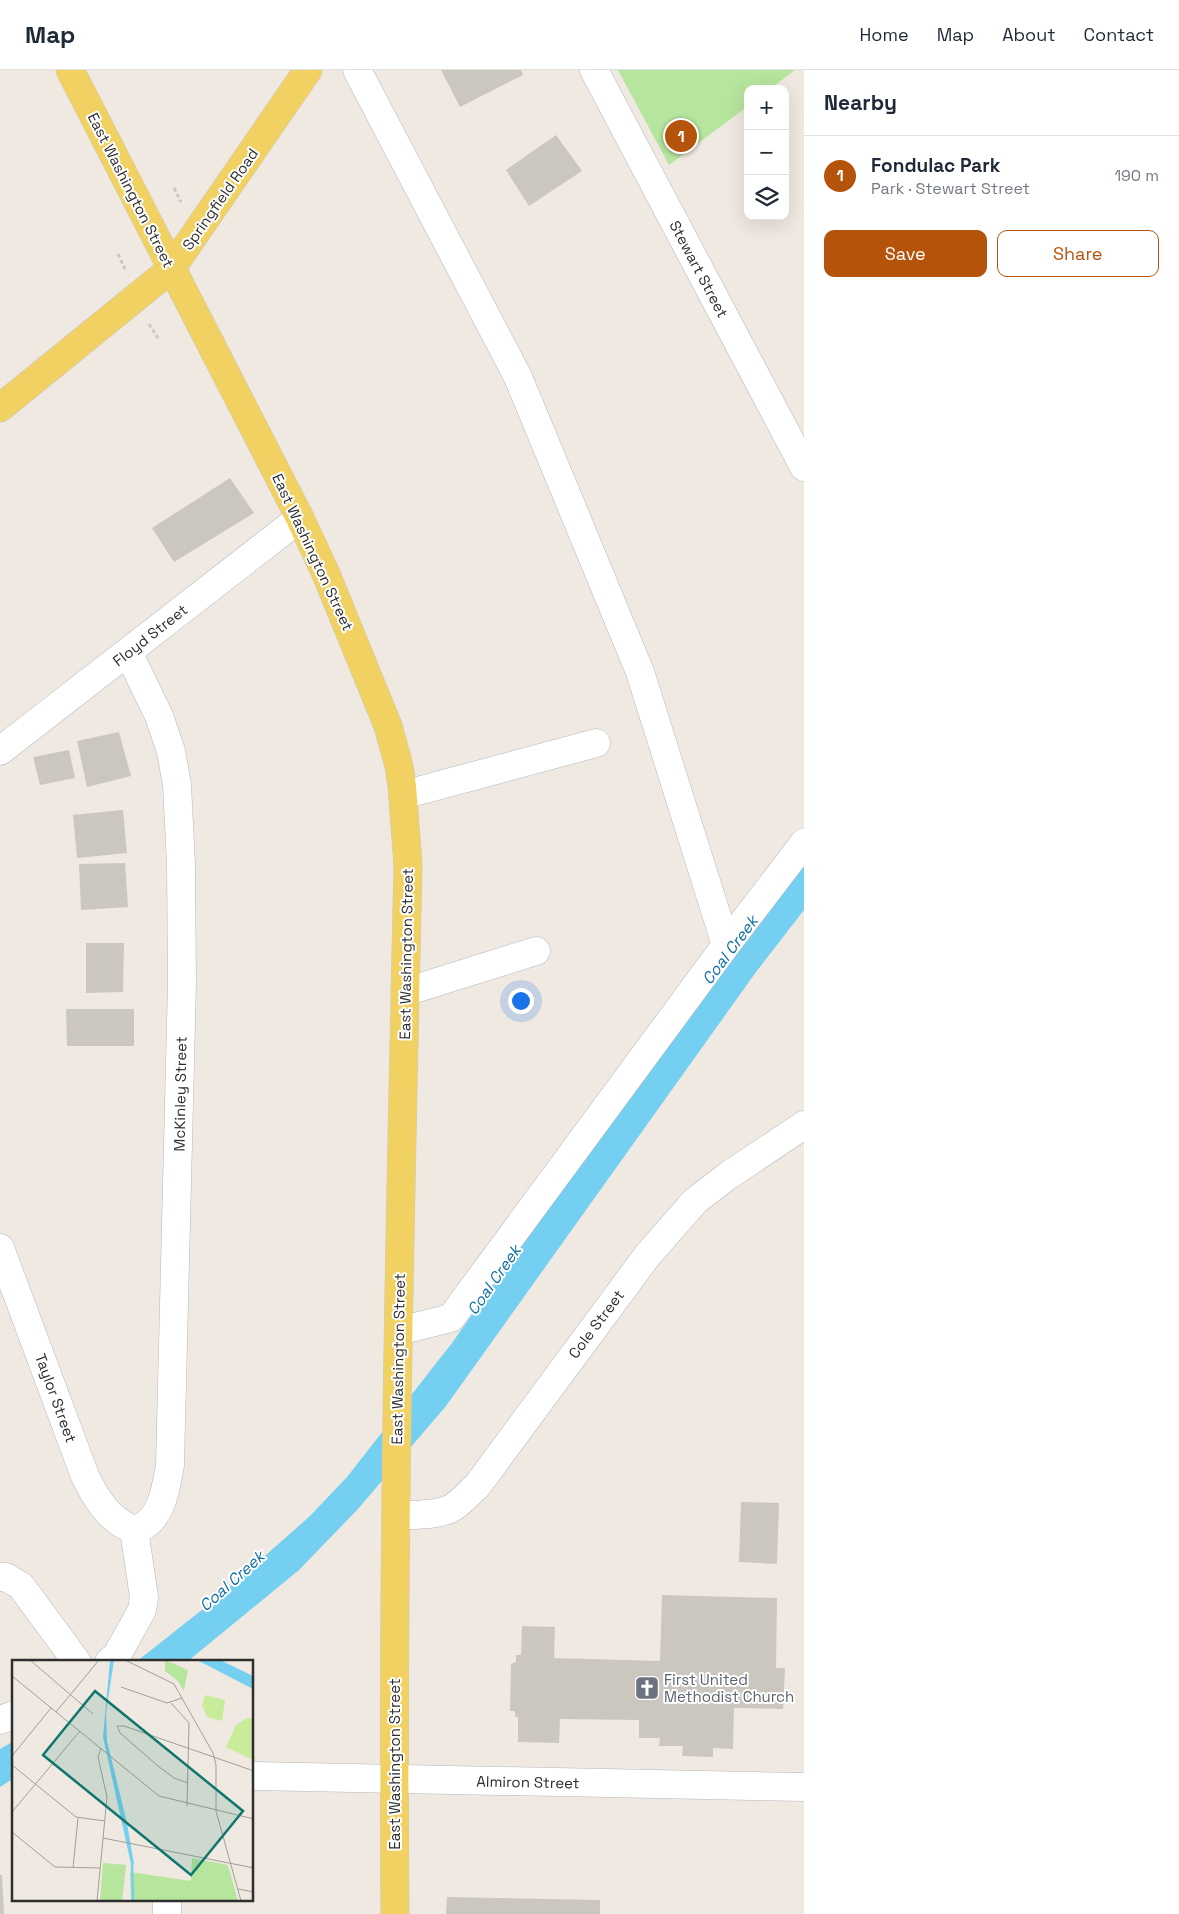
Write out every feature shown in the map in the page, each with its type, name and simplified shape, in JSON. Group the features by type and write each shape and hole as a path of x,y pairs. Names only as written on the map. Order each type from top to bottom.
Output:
{"main road":[{"name":"East Washington Street","path":"70,70 300,518 326,574 388,726 399,766 408,865 396,1466 395,1914"},
{"name":"Springfield Road","path":"0,408 171,269 308,70"}],"street":[{"path":"357,70 518,377 640,672 726,945"},
{"name":"Stewart Street","path":"594,70 804,467"},
{"name":"Floyd Street","path":"0,751 300,518"},
{"name":"McKinley Street","path":"128,652 159,716 171,751 177,785 181,864 182,983 170,1465 163,1500 152,1519 141,1529 134,1530"},
{"path":"403,795 596,743"},
{"path":"399,1331 451,1318 726,945 804,843"},
{"path":"405,992 536,951"},
{"name":"Cole Street","path":"396,1516 436,1512 450,1508 458,1504 477,1486 647,1256 695,1201 729,1175 804,1125"},
{"name":"Taylor Street","path":"0,1248 85,1476 95,1496 115,1520 134,1530"},
{"path":"111,1660 117,1655 142,1610 144,1597 134,1530"},
{"path":"0,1577 6,1577 21,1586 76,1660"},
{"path":"0,1720 12,1716"},
{"name":"Almiron Street","path":"254,1776 804,1786"}],"path":[{"path":"145,318 159,340"}],"green space":[{"path":"618,70 795,70 775,85 744,85 744,109 669,165"}],"water":[{"path":"804,856 804,910 756,972 446,1406 358,1509 299,1570 189,1660 139,1660 217,1598 309,1517 347,1477 452,1343 655,1053"},
{"path":"12,1742 12,1779 0,1787 0,1749"}],"building":[{"path":"441,70 521,70 523,75 460,107"},
{"path":"556,135 582,171 529,206 506,170"},
{"path":"230,478 254,513 174,562 152,528"},
{"path":"119,732 131,776 87,787 77,741"},
{"path":"69,750 75,778 40,785 33,757"},
{"path":"123,810 127,853 77,858 73,815"},
{"path":"125,863 128,907 81,910 79,864"},
{"path":"86,943 124,943 123,992 86,993"},
{"path":"66,1009 134,1009 134,1046 67,1046"},
{"path":"741,1502 779,1503 777,1564 739,1562"},
{"name":"First United Methodist Church","path":"662,1595 777,1598 776,1668 785,1668 783,1709 734,1708 733,1749 713,1748 713,1757 682,1756 683,1746 659,1746 660,1738 639,1738 639,1720 560,1719 559,1743 518,1742 518,1717 515,1717 515,1711 510,1711 511,1664 516,1662 516,1655 521,1655 522,1626 555,1627 554,1658 660,1661"},
{"path":"0,1875 2,1875 4,1914 0,1914"},
{"path":"447,1897 600,1900 600,1914 446,1914"}],"place":[{"name":"Fondulac Park","path":"681,136"},
{"name":"First United Methodist Church","path":"647,1688"}],"water label":[{"name":"Coal Creek","path":"730,950"},
{"name":"Coal Creek","path":"494,1280"},
{"name":"Coal Creek","path":"232,1581"}]}
